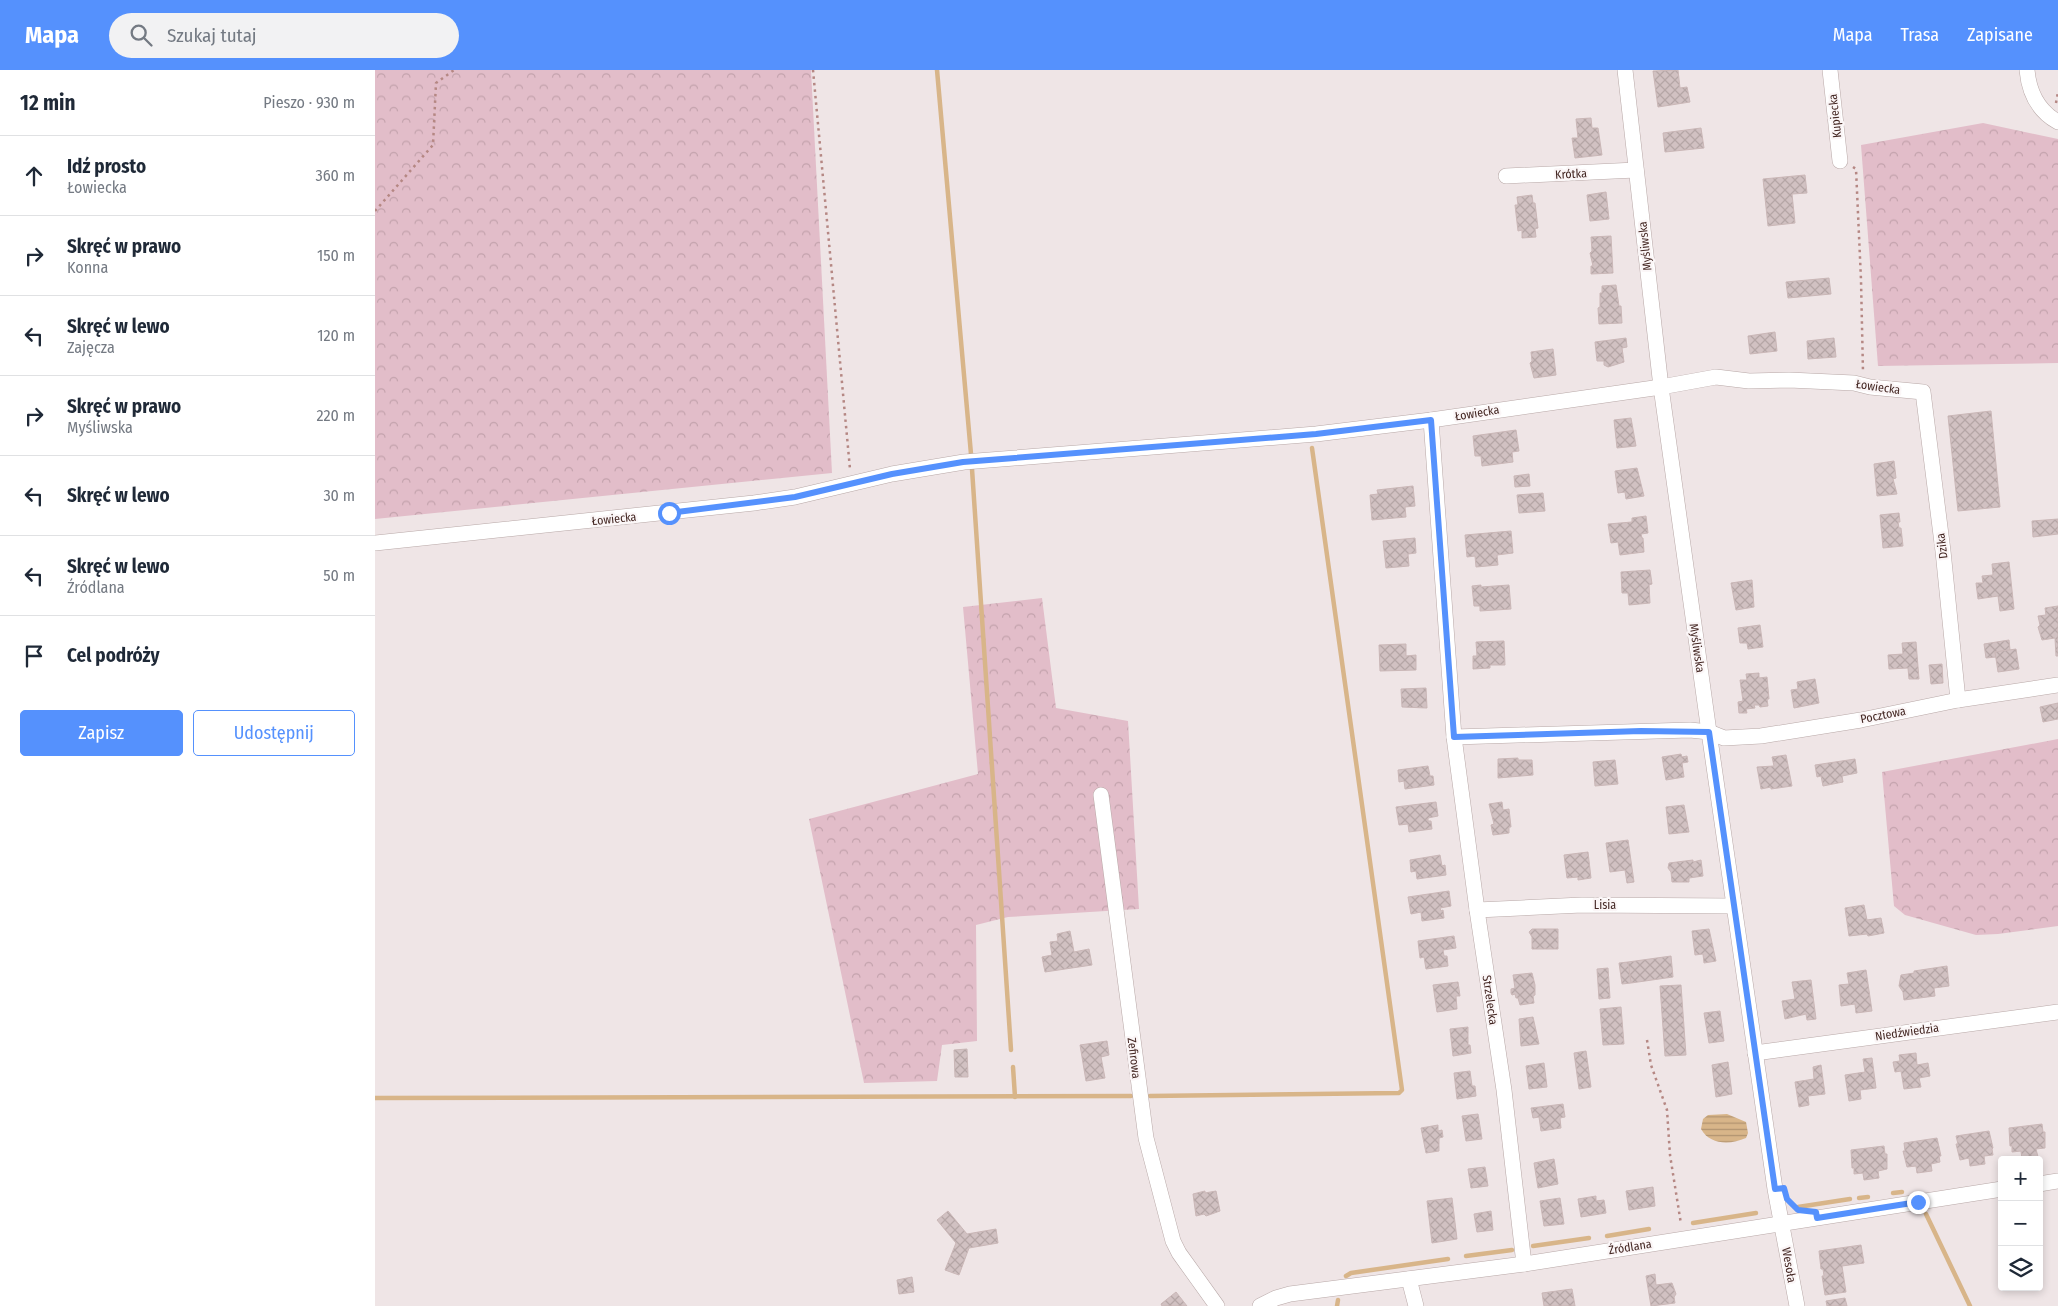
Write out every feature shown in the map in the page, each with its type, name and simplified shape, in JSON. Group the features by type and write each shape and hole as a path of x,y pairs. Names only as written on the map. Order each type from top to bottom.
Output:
{"street":[{"name":"Myśliwska","path":"1625,70 1661,387 1755,1052 1782,1224"},
{"name":"Kupiecka","path":"1830,70 1840,161"},
{"path":"2027,70 2031,92 2037,104 2052,119 2058,122"},
{"name":"Krótka","path":"1506,176 1636,170"},
{"name":"Łowiecka","path":"375,543 754,503 795,497 892,474 963,462 1316,434 1431,420 1661,387 1716,377 1749,381 1789,380 1854,383 1923,392"},
{"name":"Dzika","path":"1923,392 1943,551 1958,700"},
{"name":"Strzelecka","path":"1431,420 1454,737 1504,1090 1524,1264"},
{"name":"Pocztowa","path":"1454,737 1641,731 1709,732 1724,738 1761,736 1861,720 1958,700 2058,685"},
{"name":"Zefirowa","path":"1101,795 1146,1138 1173,1240 1179,1253 1217,1306"},
{"name":"Lisia","path":"1477,910 1582,905 1734,906"},
{"name":"Niedźwiedzia","path":"1755,1052 2058,1012"},
{"path":"2043,1183 2058,1181"},
{"name":"Źródlana","path":"1261,1306 1276,1298 1290,1294 1524,1264 1998,1190"},
{"name":"Wesoła","path":"1782,1224 1797,1306"},
{"path":"1409,1279 1416,1306"}],"path":[{"path":"375,211 433,145 436,83 454,70"},
{"path":"813,70 851,484"},
{"path":"1840,161 1856,169 1863,372 1854,383"},
{"path":"1647,1040 1651,1065 1667,1110 1670,1154 1683,1238"}],"green space":[{"path":"375,70 811,70 832,473 375,519"},
{"path":"1983,123 2058,139 2058,363 1878,366 1861,145"},
{"path":"1042,598 1056,708 1128,721 1139,909 1008,917 976,925 977,1041 942,1045 937,1081 864,1083 809,819 978,774 963,607"},
{"path":"2058,739 2058,926 1976,935 1905,915 1894,906 1882,772"}],"shaded area":[{"path":"1727,1114 1746,1122 1748,1133 1746,1138 1733,1142 1715,1141 1701,1129 1703,1119 1708,1115"}],"building":[{"path":"1678,70 1680,88 1687,87 1690,102 1658,107 1653,71"},
{"path":"1591,118 1592,128 1598,128 1602,155 1575,158 1572,138 1578,138 1576,119"},
{"path":"1701,128 1704,148 1665,152 1663,133"},
{"path":"1805,175 1807,193 1792,194 1795,223 1768,226 1763,179"},
{"path":"1606,192 1609,219 1590,221 1587,195"},
{"path":"1532,195 1533,203 1535,203 1538,228 1535,229 1536,237 1522,238 1522,230 1518,231 1515,205 1518,205 1517,197"},
{"path":"1611,236 1613,273 1591,274 1591,266 1593,266 1590,253 1592,251 1591,237"},
{"path":"1829,278 1831,294 1788,298 1786,282"},
{"path":"1616,285 1619,306 1621,306 1622,323 1599,324 1598,308 1600,307 1602,286"},
{"path":"1775,332 1777,351 1750,354 1748,336"},
{"path":"1626,338 1627,347 1622,348 1624,362 1608,367 1604,365 1604,361 1597,361 1595,342"},
{"path":"1834,338 1836,357 1808,359 1807,341"},
{"path":"1553,349 1556,375 1534,378 1530,363 1532,361 1531,352"},
{"path":"1991,411 2000,507 1958,511 1948,416"},
{"path":"1631,418 1636,446 1617,448 1614,420"},
{"path":"1516,430 1519,451 1512,452 1513,462 1482,466 1481,456 1475,456 1473,436"},
{"path":"1894,461 1896,478 1893,479 1897,494 1877,496 1874,464"},
{"path":"1637,468 1644,496 1626,499 1625,492 1618,493 1615,471"},
{"path":"1529,474 1530,486 1515,487 1514,476"},
{"path":"1413,486 1415,506 1405,507 1406,517 1372,520 1370,495 1378,494 1377,490"},
{"path":"1543,493 1545,511 1519,513 1517,495"},
{"path":"1899,513 1900,522 1898,522 1899,528 1901,528 1903,546 1883,548 1880,515"},
{"path":"1646,516 1648,533 1641,534 1644,552 1620,555 1618,542 1611,543 1608,524 1632,522 1632,518"},
{"path":"2058,519 2058,534 2033,537 2032,521"},
{"path":"1511,531 1513,553 1497,555 1498,565 1476,567 1475,556 1467,557 1465,535"},
{"path":"1415,538 1416,553 1408,554 1409,566 1386,568 1383,541"},
{"path":"2009,562 2014,609 2000,611 1998,596 1978,599 1976,583 1983,583 1982,576 1993,575 1992,564"},
{"path":"1650,570 1652,584 1649,585 1650,603 1629,605 1628,593 1622,593 1621,572"},
{"path":"1752,580 1754,607 1736,610 1731,583"},
{"path":"1481,585 1481,587 1509,585 1511,609 1480,611 1480,606 1474,606 1472,586"},
{"path":"2058,606 2058,656 2056,656 2055,638 2042,640 2038,627 2040,625 2038,616 2046,615 2045,608"},
{"path":"1760,625 1763,647 1748,649 1747,643 1740,643 1738,628"},
{"path":"2009,640 2010,650 1995,652 1996,657 1986,658 1984,644"},
{"path":"1504,641 1505,665 1490,665 1490,668 1473,669 1473,656 1477,656 1476,642"},
{"path":"1916,642 1919,679 1909,679 1908,668 1889,669 1888,655 1903,654 1902,643"},
{"path":"1406,644 1406,656 1416,655 1416,670 1380,671 1379,645"},
{"path":"2016,649 2019,669 1998,672 1995,652"},
{"path":"1942,664 1943,683 1931,684 1929,665"},
{"path":"1759,673 1759,678 1767,677 1768,706 1760,707 1759,705 1754,705 1755,708 1746,709 1747,713 1739,713 1738,702 1743,701 1740,680 1747,680 1746,674"},
{"path":"1815,679 1819,703 1794,708 1791,690 1798,689 1797,682"},
{"path":"1426,688 1427,708 1402,707 1401,689"},
{"path":"2058,703 2058,719 2043,722 2040,707"},
{"path":"1681,754 1682,757 1687,756 1688,762 1682,763 1684,777 1666,780 1662,757"},
{"path":"1786,755 1792,786 1761,789 1757,767 1774,766 1772,757"},
{"path":"1518,758 1518,760 1532,760 1533,775 1498,778 1498,759"},
{"path":"1855,759 1857,773 1842,776 1843,782 1823,786 1821,776 1817,777 1815,765"},
{"path":"1615,760 1618,784 1595,786 1593,762"},
{"path":"1428,766 1430,776 1433,776 1434,785 1405,789 1404,781 1399,782 1398,770"},
{"path":"1436,802 1438,816 1428,818 1428,821 1431,821 1432,829 1409,832 1408,824 1399,825 1396,807"},
{"path":"1502,802 1503,810 1509,809 1511,827 1509,827 1509,833 1493,835 1491,825 1494,824 1489,804"},
{"path":"1684,805 1689,832 1669,834 1666,807"},
{"path":"1628,840 1634,882 1627,883 1625,870 1610,872 1606,843"},
{"path":"1588,852 1591,878 1578,880 1578,877 1567,878 1564,855"},
{"path":"1440,855 1442,866 1445,865 1446,875 1417,879 1416,871 1411,872 1410,860"},
{"path":"1693,860 1693,862 1701,860 1703,876 1689,878 1689,882 1672,882 1671,872 1668,868 1669,863"},
{"path":"1449,891 1451,906 1440,908 1441,911 1443,910 1444,918 1422,921 1421,912 1411,914 1408,897"},
{"path":"1864,905 1867,920 1881,918 1884,933 1868,936 1867,934 1849,936 1845,908"},
{"path":"1532,929 1558,929 1558,949 1532,949 1532,937 1529,932"},
{"path":"1709,929 1716,961 1704,963 1703,954 1695,955 1692,931"},
{"path":"1070,931 1074,952 1089,949 1092,965 1045,972 1042,957 1052,955 1050,942 1058,941 1057,934"},
{"path":"1454,936 1456,948 1443,950 1444,956 1447,956 1448,966 1426,969 1424,957 1420,958 1418,941"},
{"path":"1671,956 1673,977 1631,983 1628,962"},
{"path":"1628,962 1631,983 1622,984 1619,963"},
{"path":"1947,966 1949,986 1934,988 1935,996 1904,1000 1903,992 1899,986 1901,975"},
{"path":"1608,968 1610,998 1599,999 1597,969"},
{"path":"1866,970 1872,1011 1856,1013 1855,1004 1841,1006 1839,985 1849,984 1847,973"},
{"path":"1532,973 1535,985 1534,1003 1520,1005 1515,994 1512,995 1511,993 1511,989 1515,988 1513,975"},
{"path":"1811,980 1816,1019 1807,1020 1806,1014 1785,1019 1782,1001 1795,999 1792,982"},
{"path":"1458,982 1460,996 1456,996 1457,1009 1437,1012 1433,985"},
{"path":"1681,985 1686,1055 1665,1056 1660,986"},
{"path":"1621,1007 1624,1044 1603,1045 1600,1009"},
{"path":"1720,1011 1724,1041 1709,1043 1704,1013"},
{"path":"1533,1017 1539,1044 1521,1046 1519,1019"},
{"path":"1468,1027 1468,1045 1470,1045 1471,1053 1453,1056 1450,1029"},
{"path":"1107,1041 1109,1055 1101,1057 1105,1078 1086,1081 1080,1045"},
{"path":"967,1049 968,1077 955,1077 954,1050"},
{"path":"1586,1051 1591,1087 1579,1089 1574,1053"},
{"path":"1916,1053 1917,1065 1928,1063 1930,1076 1919,1078 1921,1087 1904,1089 1901,1071 1895,1072 1893,1062 1900,1061 1899,1055"},
{"path":"1872,1058 1876,1088 1860,1090 1861,1099 1849,1101 1845,1075 1865,1072 1863,1059"},
{"path":"1728,1062 1732,1094 1716,1097 1712,1065"},
{"path":"1544,1063 1547,1087 1529,1089 1526,1066"},
{"path":"1821,1065 1825,1094 1808,1096 1809,1105 1799,1107 1795,1082 1814,1079 1813,1067"},
{"path":"1470,1071 1472,1086 1475,1086 1476,1096 1457,1099 1454,1073"},
{"path":"1563,1104 1565,1117 1560,1118 1561,1128 1541,1131 1539,1117 1533,1118 1531,1108"},
{"path":"1478,1114 1482,1139 1466,1141 1462,1116"},
{"path":"2042,1124 2043,1132 2045,1132 2045,1148 2036,1149 2038,1156 2022,1156 2021,1151 2012,1152 2009,1128"},
{"path":"1438,1125 1438,1131 1442,1130 1443,1137 1439,1138 1439,1151 1426,1153 1421,1128"},
{"path":"1989,1131 1993,1155 1984,1156 1985,1164 1970,1166 1969,1158 1960,1160 1956,1136"},
{"path":"1937,1138 1941,1156 1939,1156 1940,1162 1931,1164 1932,1171 1917,1173 1916,1166 1907,1167 1903,1151 1905,1151 1904,1143"},
{"path":"1884,1146 1885,1154 1887,1154 1887,1169 1878,1171 1879,1178 1864,1180 1863,1173 1854,1174 1851,1150"},
{"path":"1554,1159 1558,1184 1538,1188 1534,1163"},
{"path":"1485,1167 1488,1186 1471,1188 1468,1169"},
{"path":"1653,1187 1655,1206 1629,1210 1626,1191"},
{"path":"1205,1191 1205,1193 1216,1191 1220,1211 1206,1216 1204,1214 1196,1216 1193,1194"},
{"path":"1596,1196 1596,1201 1604,1200 1606,1213 1581,1217 1578,1199"},
{"path":"1452,1198 1457,1239 1432,1243 1427,1201"},
{"path":"1560,1198 1564,1224 1544,1226 1540,1201"},
{"path":"948,1211 967,1234 996,1229 998,1243 969,1248 959,1275 945,1270 956,1243 937,1220"},
{"path":"1491,1211 1493,1230 1477,1232 1474,1214"},
{"path":"1861,1245 1864,1263 1842,1266 1846,1292 1825,1295 1822,1276 1824,1276 1823,1269 1821,1269 1819,1251"},
{"path":"1655,1274 1656,1285 1672,1283 1676,1294 1674,1297 1675,1303 1651,1306 1646,1276"},
{"path":"912,1277 914,1292 899,1294 897,1280"},
{"path":"1572,1289 1575,1306 1544,1306 1542,1293"},
{"path":"1176,1292 1187,1306 1162,1306 1161,1304"},
{"path":"1845,1298 1847,1306 1827,1306 1826,1301"}],"waterway":[{"path":"937,70 971,454"},
{"path":"1150,1096 1399,1093 1402,1090 1312,448"},
{"path":"972,469 1011,1050"},
{"path":"1013,1067 1015,1097"},
{"path":"375,1098 1131,1096"},
{"path":"1893,1193 1902,1192"},
{"path":"1859,1198 1868,1197"},
{"path":"1798,1207 1850,1199"},
{"path":"1693,1223 1756,1213"},
{"path":"1926,1214 1970,1306"},
{"path":"1607,1236 1649,1229"},
{"path":"1533,1246 1589,1238"},
{"path":"1466,1256 1512,1250"},
{"path":"1346,1276 1351,1273 1448,1259"},
{"path":"1337,1306 1338,1300"}],"route":[{"path":"669,513 795,497 892,474 963,462 1316,434 1431,420 1454,737 1690,730 1709,732 1775,1189 1784,1188 1787,1199 1798,1210 1816,1212 1817,1218 1918,1202"}]}
